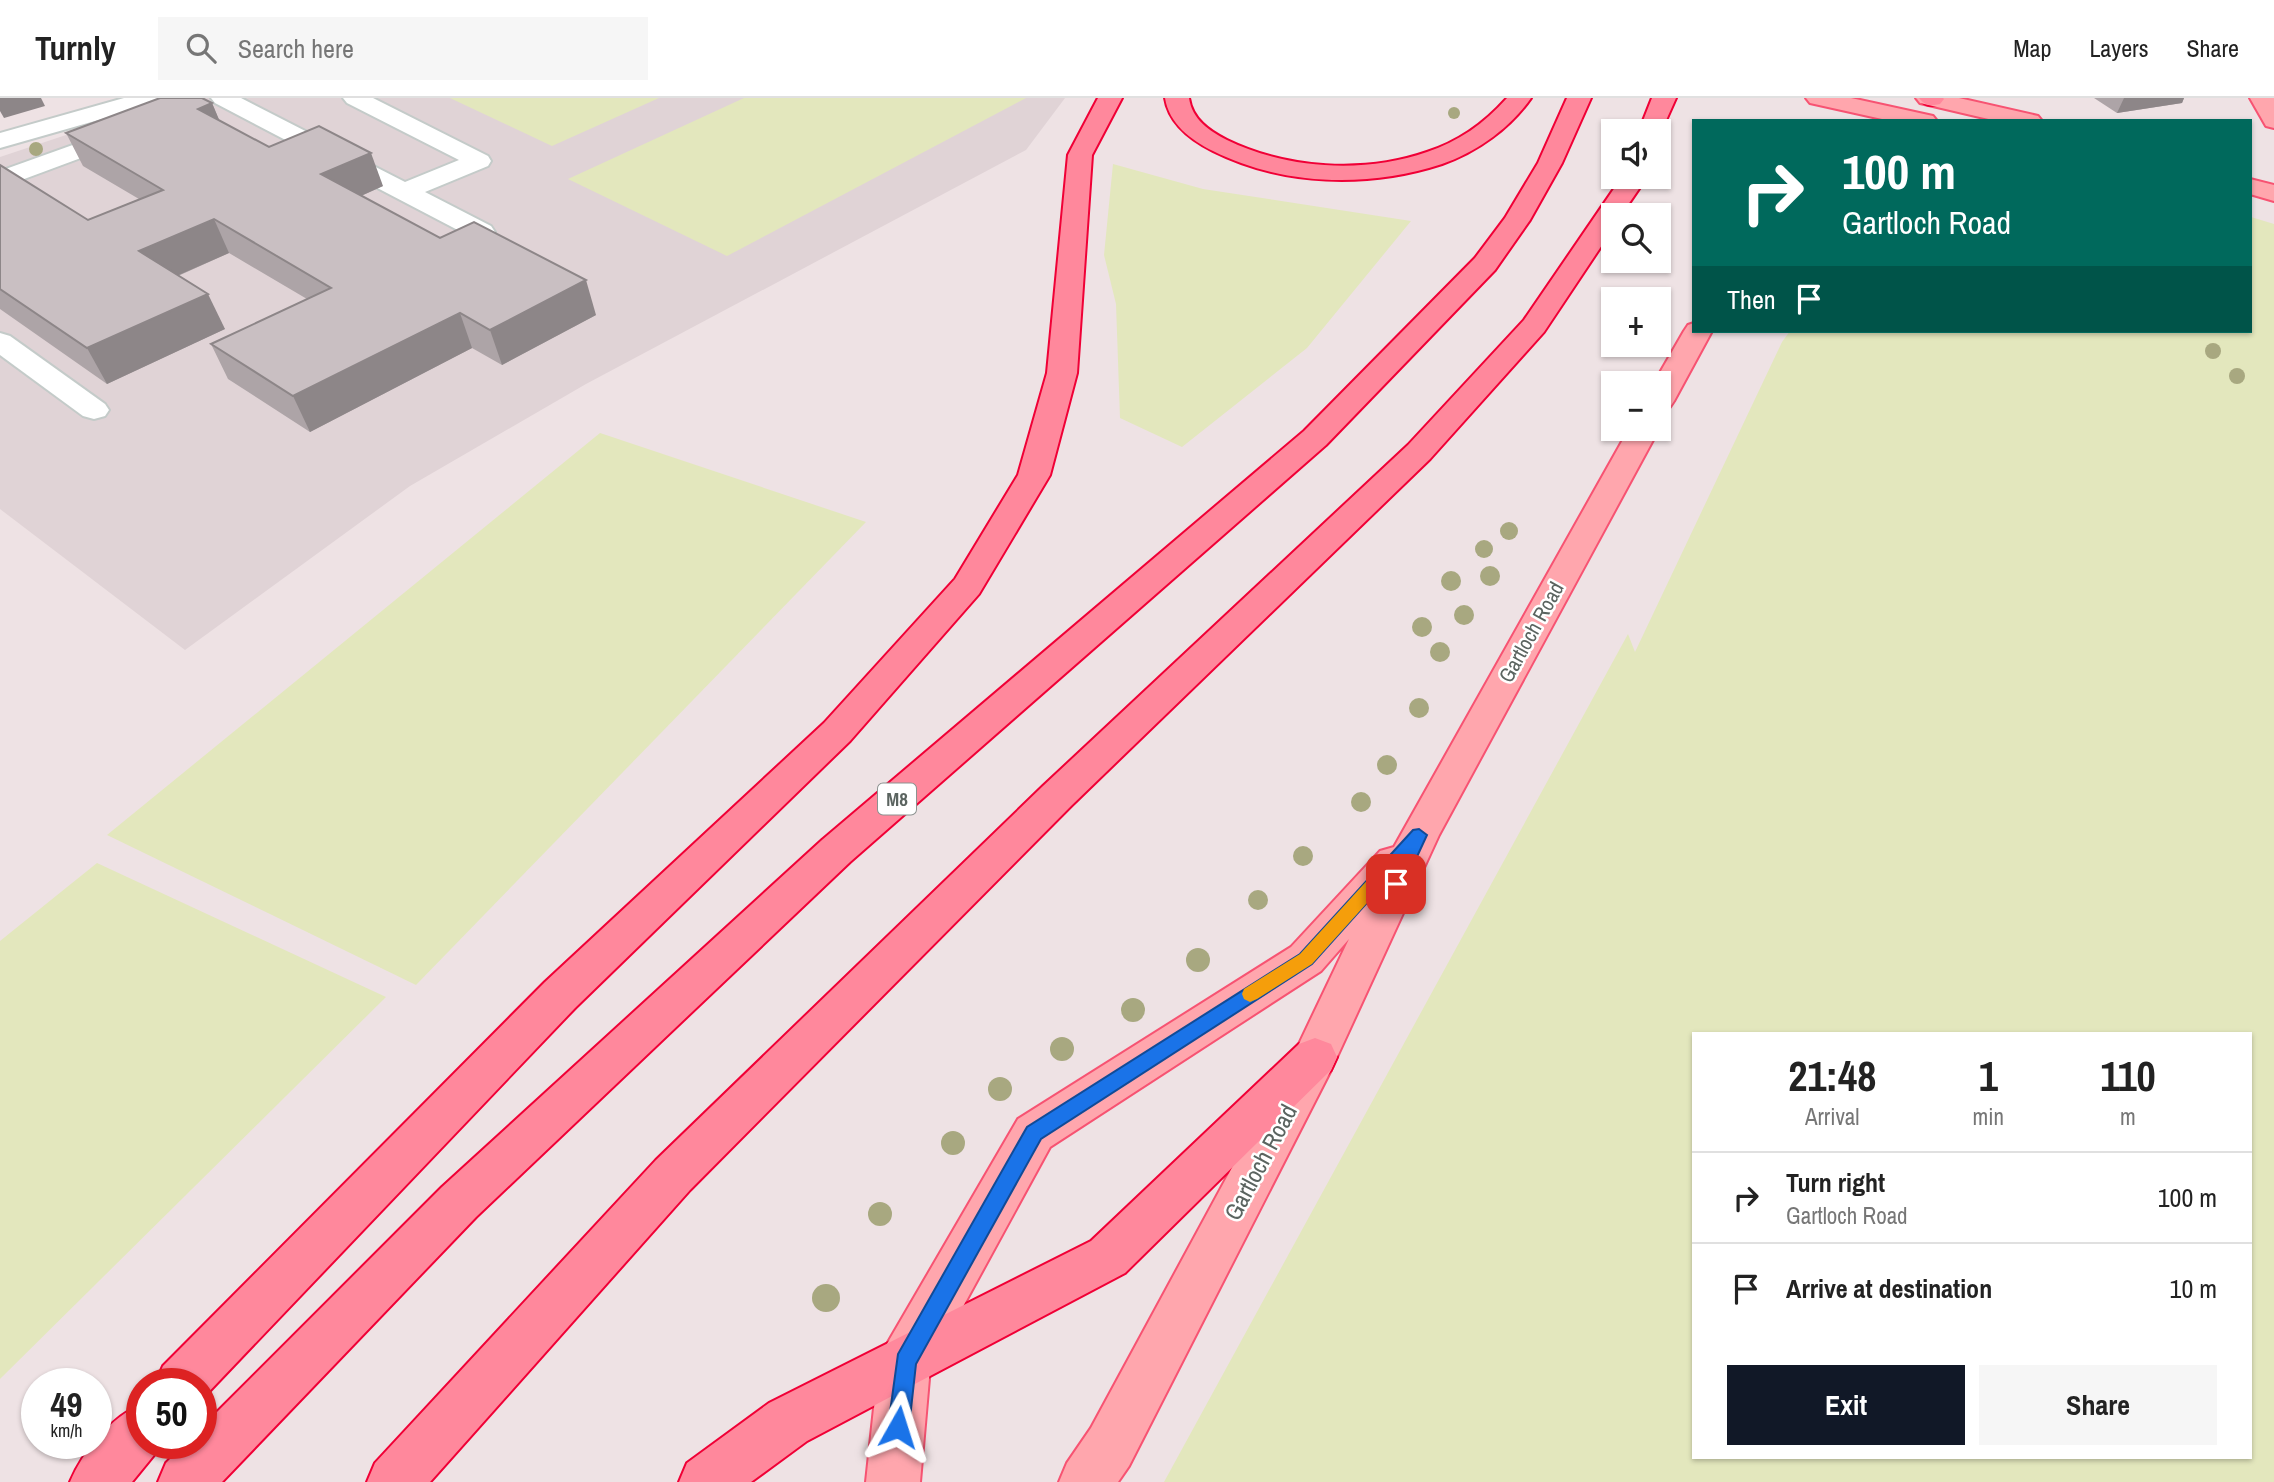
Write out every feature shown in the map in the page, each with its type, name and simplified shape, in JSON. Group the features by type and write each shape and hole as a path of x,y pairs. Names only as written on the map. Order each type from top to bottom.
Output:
{"highway":[{"path":"197,1368 560,995 837,732 967,586 1034,475 1062,373 1080,155 1110,98"},
{"path":"1177,98 1177,105 1188,124 1229,151 1291,169 1328,172 1403,166 1460,148 1484,133 1519,98"},
{"name":"M8","path":"185,1482 460,1202 836,851 1324,429 1485,264 1517,220 1550,163 1579,98"},
{"path":"1656,119 1664,98"},
{"path":"394,1482 673,1175 1048,806 1419,452 1534,326 1626,189"},
{"path":"706,1482 788,1422 1108,1258 1315,1057"},
{"path":"97,1482 126,1448"}],"main road":[{"path":"1818,98 1915,119"},
{"path":"1930,98 2021,119"},
{"path":"2262,98 2274,121"},
{"path":"1671,379 1697,333"},
{"name":"Gartloch Road","path":"1086,1482 1110,1447 1315,1057 1419,835 1637,441"},
{"name":"Gartloch Road","path":"893,1482 905,1362 1034,1133 1306,959 1419,835"}],"street":[{"path":"0,141 150,98"},
{"path":"355,98 479,161 404,192"},
{"path":"215,100 482,232"},
{"path":"0,180 140,127"},
{"path":"0,342 94,410"}],"shaded area":[{"path":"177,98 1065,98 1026,150 586,384 410,486 185,650 0,509 0,157"}],"green space":[{"path":"450,98 659,98 552,146"},
{"path":"744,98 1026,98 727,256 568,179"},
{"path":"1113,164 1203,189 1411,221 1307,348 1182,447 1120,418 1116,304 1104,255"},
{"path":"2252,217 2274,224 2274,1482 1164,1482 1628,634 1635,652 1789,333 2252,333"},
{"path":"600,433 866,522 416,985 107,835"},
{"path":"97,863 386,997 0,1379 0,941"}],"building":[{"path":"160,98 202,98 212,103 198,109 269,147 319,126 371,153 321,174 440,238 474,222 586,280 490,330 460,313 293,396 211,344 331,288 214,219 139,251 208,294 87,348 0,289 0,165 88,220 163,190 66,133"}],"slow traffic":[{"path":"1250,994 1306,959 1379,878"}],"route":[{"path":"898,1427 905,1362 1034,1133 1306,959 1419,835 1396,884"}]}
